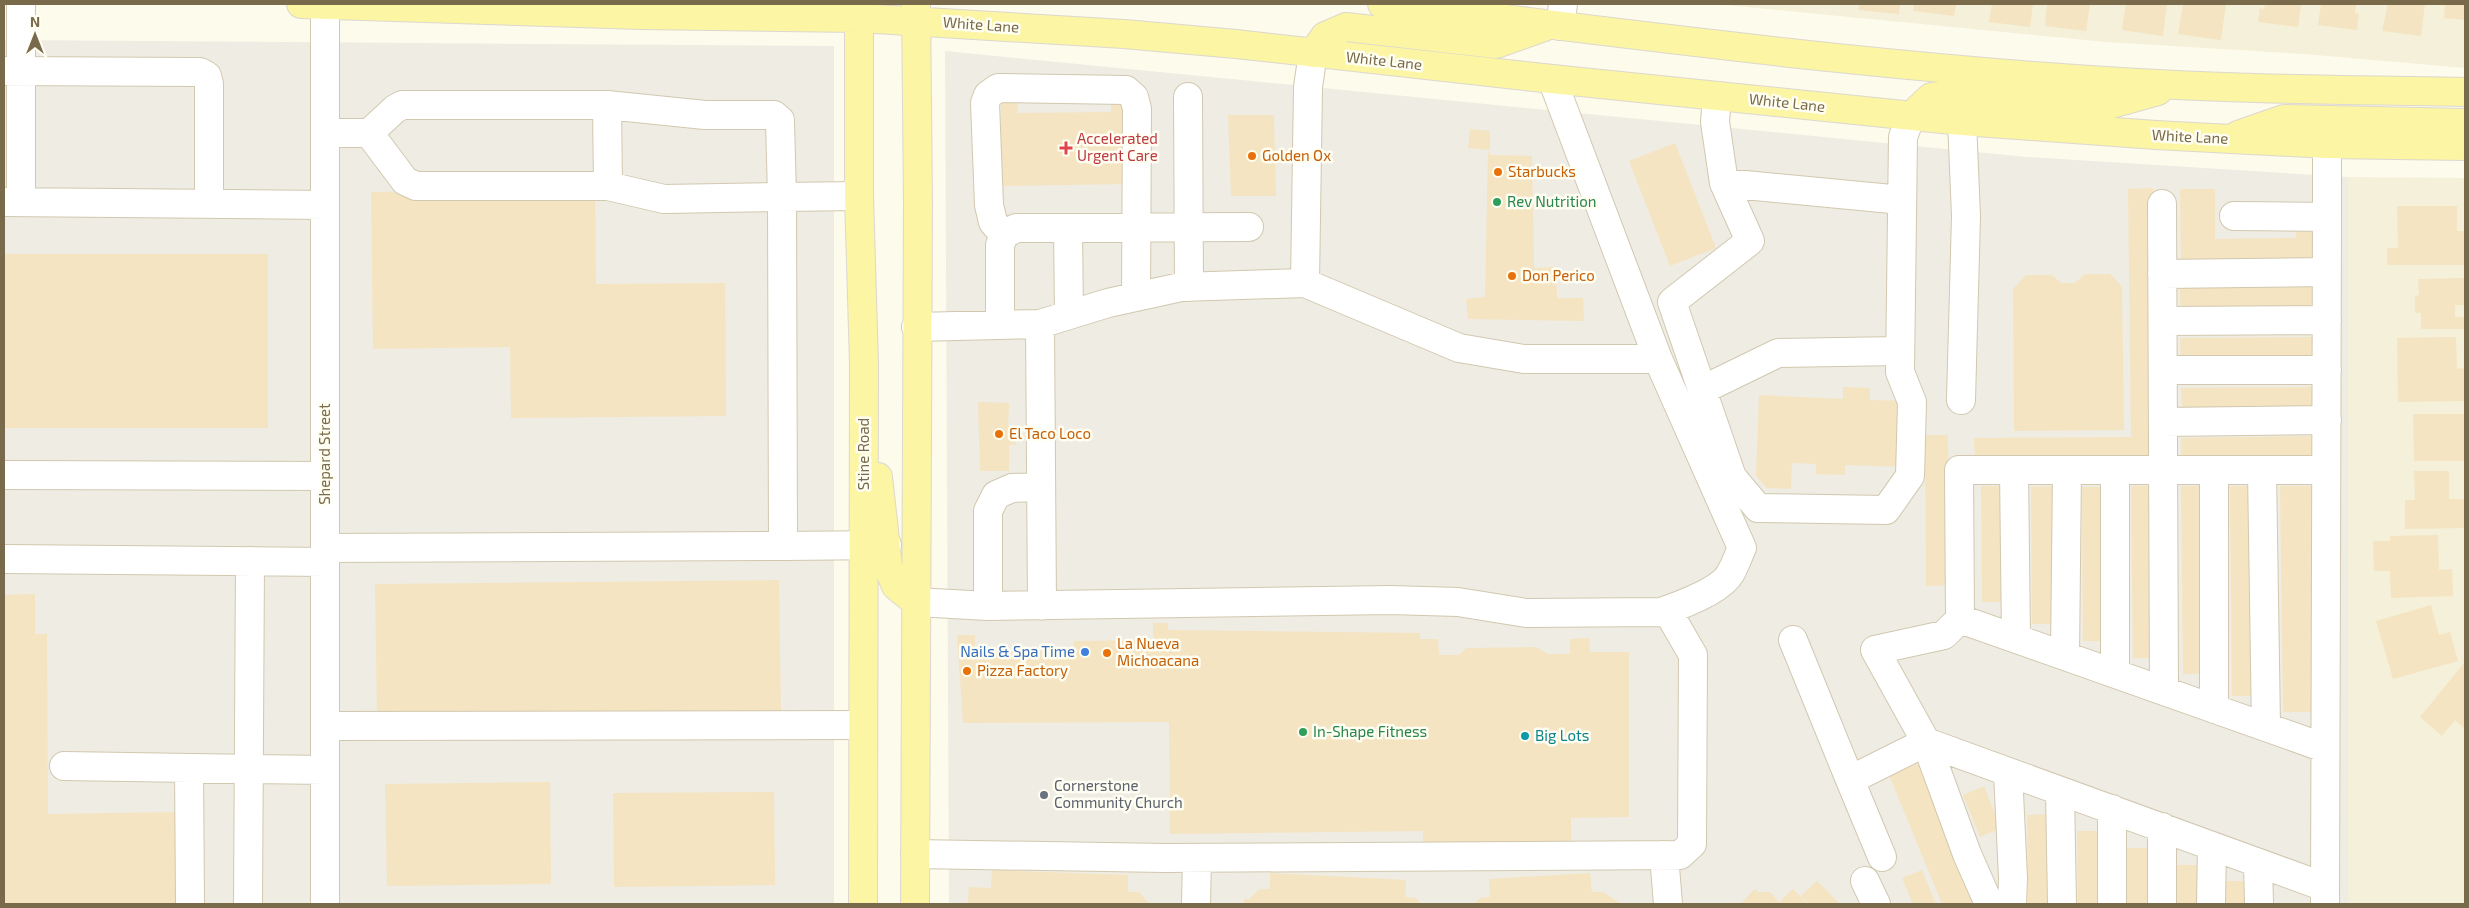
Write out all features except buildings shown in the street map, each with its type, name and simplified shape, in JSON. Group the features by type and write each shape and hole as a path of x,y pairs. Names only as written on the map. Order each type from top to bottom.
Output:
{"main road":[{"name":"White Lane","path":"301,4 640,15 859,11 916,12 1962,121 2327,144 2465,146"},
{"path":"1382,4 1558,18 1929,66 2177,85 2465,92"},
{"name":"Stine Road","path":"859,11 859,196 864,364 875,545 863,725 863,904"},
{"path":"915,904 916,12"},
{"path":"1312,53 1325,36 1346,27 1496,44 1558,18"},
{"path":"1911,116 1930,96 1953,94 2108,105 2177,85"},
{"path":"2227,139 2284,119 2465,123"},
{"path":"875,545 888,567 896,586 916,602"},
{"path":"863,809 876,904"}],"street":[{"path":"21,4 12,71 12,202 326,205"},
{"name":"Shepard Street","path":"325,904 326,4"},
{"path":"1305,283 1308,87 1312,53"},
{"path":"12,71 200,72 207,76 209,84 210,204"},
{"path":"916,602 988,606 1042,606 1390,600 1458,602 1526,613 1652,612 1667,610 1699,598 1729,576 1742,548 1658,360 1552,79"},
{"path":"1004,235 994,222 988,205 985,103 988,94 998,88 1126,90 1134,97 1137,108 1136,297"},
{"path":"1717,96 1715,122 1724,183 1750,241 1672,302 1732,477 1758,508 1886,510 1910,476 1912,402 1900,372 1900,352 1903,137 1911,116"},
{"path":"1188,97 1189,287"},
{"path":"326,133 369,133 395,108 402,105 607,104 705,115 778,116 780,120 782,197 782,546"},
{"path":"607,104 608,186"},
{"path":"1961,400 1966,216 1962,121"},
{"path":"369,133 410,185 608,186 664,199 859,196"},
{"path":"1850,780 1926,742 2258,863 2324,895 2327,144"},
{"path":"1724,183 1902,200"},
{"path":"2162,204 2164,691"},
{"path":"2234,216 2327,217"},
{"path":"1000,325 1000,245 1004,235 1016,228 1249,227"},
{"path":"1068,228 1069,315"},
{"path":"2162,274 2327,272"},
{"path":"916,327 1040,324 1136,297 1189,287 1305,283 1459,348 1524,360 1658,360"},
{"path":"2162,321 2327,320"},
{"path":"1040,324 1042,606"},
{"path":"1702,390 1778,353 1900,352"},
{"path":"2162,370 2327,370"},
{"path":"2163,422 2327,420"},
{"path":"1989,904 1967,854 1926,742 1875,650 1944,635 1960,619 1959,470 2326,470"},
{"path":"2014,470 2016,638"},
{"path":"2065,656 2067,470"},
{"path":"2114,470 2115,673"},
{"path":"2214,470 2214,709"},
{"path":"2262,470 2266,727"},
{"path":"4,475 326,476"},
{"path":"988,606 988,511 996,495 1012,488 1041,487"},
{"path":"4,559 250,561 325,555 875,545"},
{"path":"248,904 250,561"},
{"path":"915,854 1196,858 1680,855 1692,844 1693,655 1667,610"},
{"path":"1960,619 2325,748"},
{"path":"1793,640 1882,857"},
{"path":"326,726 863,725"},
{"path":"64,766 325,770"},
{"path":"189,768 190,904"},
{"path":"2008,772 2013,878 2012,904"},
{"path":"2060,791 2062,904"},
{"path":"2112,809 2112,904"},
{"path":"2162,827 2162,904"},
{"path":"2211,904 2212,846"},
{"path":"1664,855 1668,904"},
{"path":"1196,858 1196,904"},
{"path":"2258,863 2259,904"}],"shaded area":[{"path":"1715,4 2465,4 2465,68 2304,54 2106,42"},
{"path":"4,40 834,46 834,904 4,904"},
{"path":"945,51 2027,157 2348,177 2348,904 949,904"},
{"path":"2348,177 2465,178 2465,904 2348,904"}],"place":[{"name":"Accelerated Urgent Care","path":"1066,148"},
{"name":"Golden Ox","path":"1252,156"},
{"name":"Starbucks","path":"1498,172"},
{"name":"Rev Nutrition","path":"1497,202"},
{"name":"Don Perico","path":"1512,276"},
{"name":"El Taco Loco","path":"999,434"},
{"name":"Nails & Spa Time","path":"1085,652"},
{"name":"La Nueva Michoacana","path":"1107,653"},
{"name":"Pizza Factory","path":"967,671"},
{"name":"In-Shape Fitness","path":"1303,732"},
{"name":"Big Lots","path":"1525,736"},
{"name":"Cornerstone Community Church","path":"1044,795"}]}
